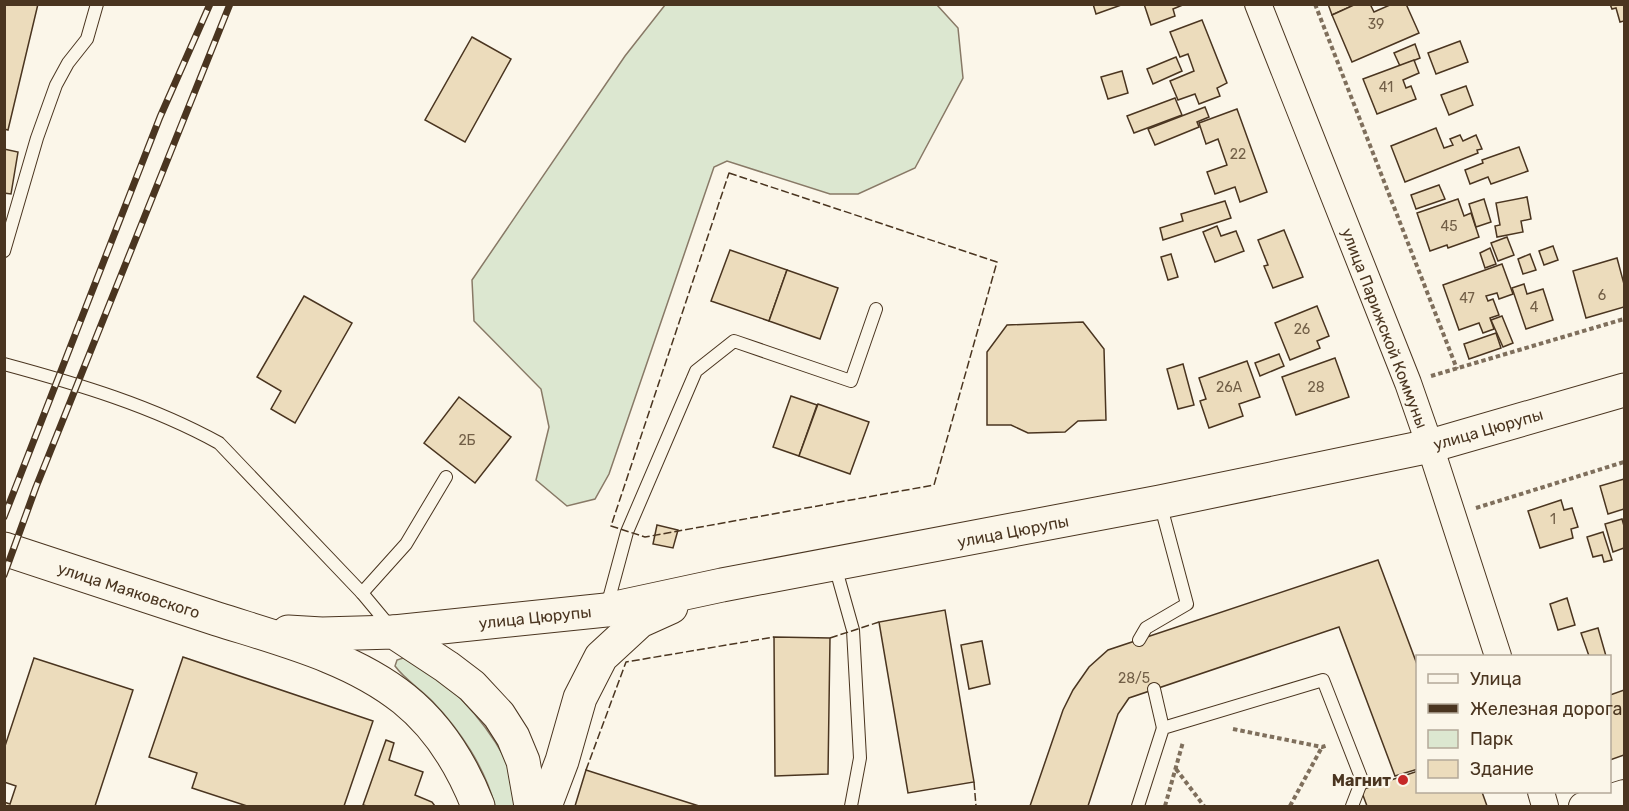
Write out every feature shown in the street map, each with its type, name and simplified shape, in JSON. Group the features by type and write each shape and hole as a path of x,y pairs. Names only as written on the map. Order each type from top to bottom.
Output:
{"main road":[{"name":"улица Цюрупы","path":"253,630 322,634 394,632 606,610 722,585 1160,502 1430,446 1624,390"},
{"name":"улица Маяковского","path":"4,549 253,630"},
{"path":"545,807 562,761 580,698 601,657 640,621 722,585"},
{"path":"253,630 336,659 370,676 404,699 431,723 453,752 468,779 478,807"},
{"path":"394,632 472,686 499,715 513,737 523,761 531,807"}],"street":[{"name":"улица Парижской Коммуны","path":"1258,4 1408,383 1497,655"},
{"path":"1582,807 1624,793"}],"lane":[{"path":"4,251 37,138 56,85 68,63 87,39 97,4"},
{"path":"606,610 627,532 696,371 734,341 851,381 876,309"},
{"path":"4,364 58,378 105,394 189,426 219,443 362,593 394,632"},
{"path":"362,593 406,544 446,477"},
{"path":"1139,640 1146,628 1187,604 1160,502"},
{"path":"835,565 853,630 860,758 851,807"},
{"path":"1163,728 1323,680 1362,780 1352,807"},
{"path":"1138,807 1163,728 1154,689"}],"path":[{"path":"1315,4 1457,369"},
{"path":"1408,383 1624,320"},
{"path":"1453,515 1624,462"},
{"path":"1165,807 1189,720 1322,747 1346,739"},
{"path":"1290,807 1322,747"},
{"path":"1175,769 1204,807"}],"green space":[{"path":"665,5 937,5 958,28 963,78 915,168 858,194 830,194 727,161 714,167 609,474 595,499 567,506 536,480 549,427 541,389 474,321 472,280 625,56"},
{"path":"403,658 433,674 461,699 486,728 507,763 518,806 495,806 485,778 462,737 433,702 395,666 397,660"}],"building":[{"path":"4,4 38,4 8,130 4,129"},
{"path":"1093,4 1124,4 1096,14"},
{"path":"1144,4 1185,4 1173,9 1175,16 1151,25"},
{"path":"1328,4 1351,4 1352,6 1332,15"},
{"path":"1356,4 1370,4 1374,12 1392,4 1406,4 1419,33 1352,62 1332,15"},
{"path":"1610,4 1624,4 1624,21 1620,22 1616,8 1612,9"},
{"path":"1202,20 1227,83 1217,88 1220,96 1199,104 1195,94 1178,100 1170,81 1194,71 1188,54 1180,57 1170,32"},
{"path":"472,37 511,59 465,142 425,120"},
{"path":"1460,41 1468,62 1436,74 1428,53"},
{"path":"1415,44 1420,58 1400,66 1394,53"},
{"path":"1176,57 1182,71 1153,84 1147,69"},
{"path":"1414,60 1419,73 1403,80 1406,88 1411,86 1416,99 1377,114 1363,79"},
{"path":"1122,71 1128,93 1108,99 1101,77"},
{"path":"1466,86 1473,105 1449,115 1441,95"},
{"path":"1175,98 1182,115 1134,133 1127,116"},
{"path":"1205,107 1209,117 1197,122 1199,127 1155,145 1148,129"},
{"path":"1237,109 1267,192 1240,202 1235,187 1215,194 1207,172 1227,165 1218,139 1206,144 1199,123"},
{"path":"1436,128 1444,148 1453,145 1450,139 1460,135 1463,141 1476,135 1482,149 1477,150 1478,153 1405,182 1391,146"},
{"path":"1519,147 1528,171 1491,184 1488,177 1470,184 1465,170 1483,163 1482,160"},
{"path":"4,149 18,152 11,194 4,193"},
{"path":"1439,185 1445,199 1416,209 1411,195"},
{"path":"1527,197 1531,219 1521,221 1523,232 1497,237 1495,226 1500,225 1496,203"},
{"path":"1458,199 1464,216 1471,213 1479,237 1448,248 1447,245 1430,251 1417,213"},
{"path":"1484,199 1491,222 1476,227 1469,204"},
{"path":"1225,201 1231,218 1163,240 1160,228 1183,221 1181,214"},
{"path":"1217,226 1221,236 1236,231 1244,251 1215,262 1203,232"},
{"path":"1284,230 1303,277 1273,288 1264,266 1268,265 1258,240"},
{"path":"1507,237 1514,255 1498,261 1491,243"},
{"path":"1553,246 1558,260 1544,265 1539,251"},
{"path":"1490,248 1496,264 1485,268 1480,253"},
{"path":"730,250 787,270 769,321 711,301"},
{"path":"1171,254 1178,277 1168,280 1161,257"},
{"path":"1530,254 1536,270 1523,274 1518,259"},
{"path":"1617,258 1624,284 1624,307 1586,318 1573,271"},
{"path":"1502,264 1513,294 1499,299 1497,293 1486,296 1488,301 1493,299 1499,315 1490,318 1494,329 1483,333 1479,323 1459,330 1443,285"},
{"path":"787,270 838,288 820,339 769,321"},
{"path":"1524,284 1527,294 1543,289 1553,320 1526,329 1512,288"},
{"path":"304,296 352,323 295,423 271,409 281,391 257,377"},
{"path":"1317,306 1329,336 1317,341 1320,348 1290,360 1275,323"},
{"path":"1502,316 1513,343 1503,347 1491,320"},
{"path":"1083,322 1104,349 1106,420 1078,421 1065,432 1028,433 1011,425 987,425 987,352 1007,325"},
{"path":"1496,333 1501,348 1469,359 1464,344"},
{"path":"1279,354 1284,366 1260,376 1255,363"},
{"path":"1335,358 1349,397 1296,415 1282,377"},
{"path":"1247,361 1260,397 1239,404 1243,416 1209,428 1200,401 1206,399 1199,378"},
{"path":"1183,364 1194,405 1178,409 1167,369"},
{"path":"791,396 817,405 799,456 773,447"},
{"path":"459,397 511,437 475,483 424,443"},
{"path":"818,404 869,422 850,474 799,456"},
{"path":"1624,479 1624,509 1608,514 1600,486"},
{"path":"1561,500 1564,510 1572,508 1578,527 1571,529 1573,538 1540,548 1528,511"},
{"path":"1622,519 1624,548 1613,552 1605,524"},
{"path":"657,525 678,530 673,548 653,544"},
{"path":"1603,532 1612,560 1604,562 1602,555 1593,557 1587,537"},
{"path":"1378,560 1416,662 1416,770 1395,776 1339,627 1129,698 1118,714 1088,806 1030,806 1063,710 1073,690 1089,667 1108,650"},
{"path":"1567,598 1575,625 1558,630 1550,604"},
{"path":"945,610 974,782 908,793 879,622"},
{"path":"1598,628 1606,655 1589,655 1581,633"},
{"path":"774,637 830,638 828,774 775,776"},
{"path":"982,641 990,684 969,689 961,645"},
{"path":"183,657 373,721 344,806 247,806 192,788 197,773 149,757"},
{"path":"34,658 133,690 95,806 4,806 4,802 10,804 16,786 4,782 4,749"},
{"path":"1624,690 1624,755 1611,760 1611,695"},
{"path":"386,740 394,743 389,760 423,772 415,795 432,802 435,806 363,805"},
{"path":"586,770 617,780 699,806 575,806"},
{"name":"Магнит","path":"1416,772 1416,793 1482,793 1487,806 1367,806 1361,790"}],"railway":[{"path":"4,517 160,117 210,4"},
{"path":"4,575 36,487 230,4"}],"fence":[{"path":"729,173 997,262 934,485 645,537 611,526 729,173"},
{"path":"830,638 879,622"},
{"path":"586,770 626,662 774,637"},
{"path":"974,782 976,806"}],"place":[{"name":"Магнит","path":"1403,780"}]}
